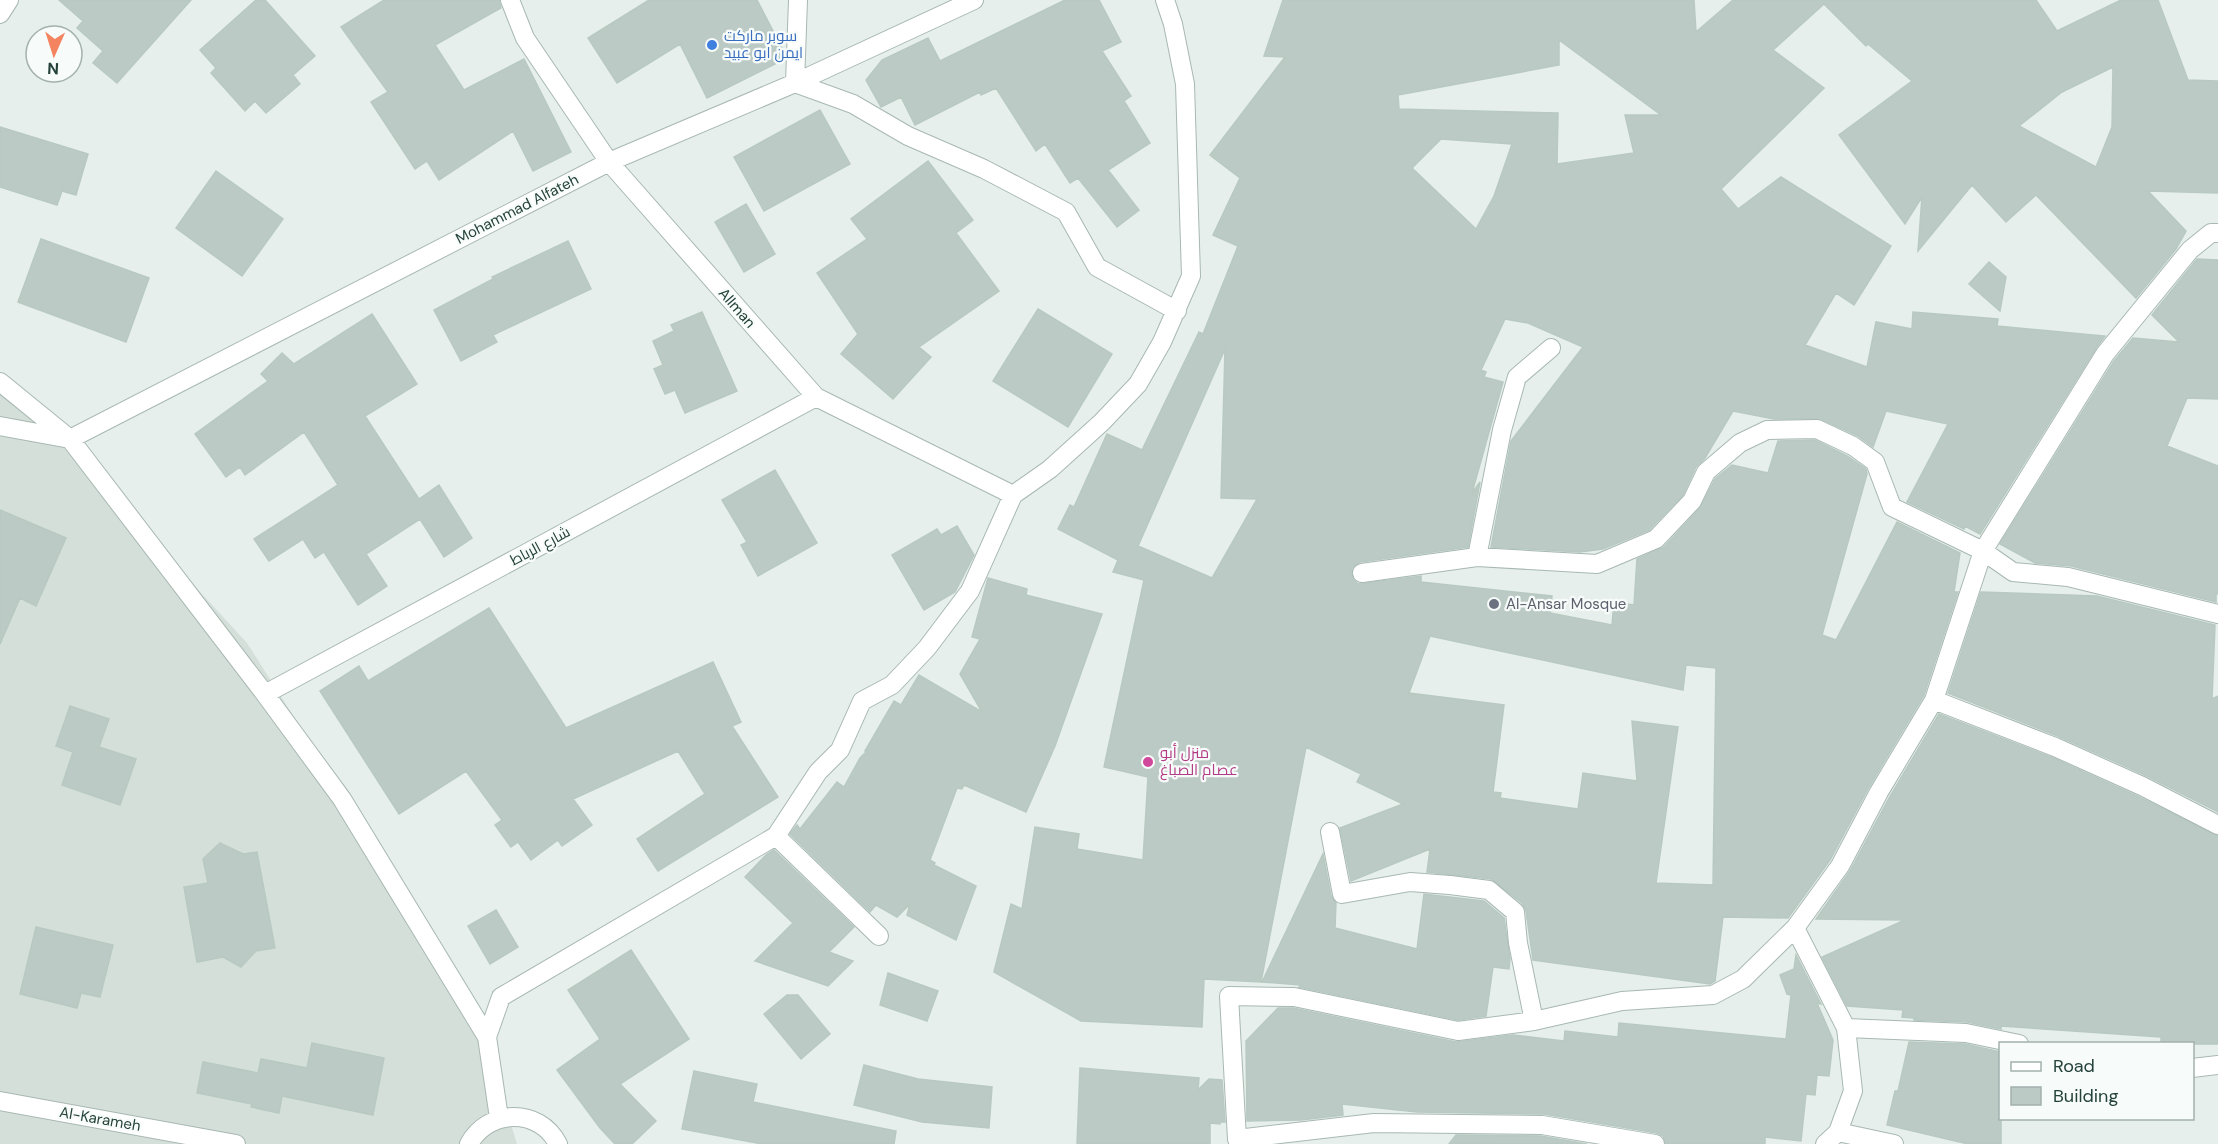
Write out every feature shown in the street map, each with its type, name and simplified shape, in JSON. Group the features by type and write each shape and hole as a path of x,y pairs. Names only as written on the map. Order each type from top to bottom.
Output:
{"street":[{"path":"0,14 9,0"},
{"name":"AlIman","path":"510,0 525,38 609,162 816,397 1013,495"},
{"path":"798,0 795,83 853,104 909,136 984,169 1066,212 1097,267 1177,311"},
{"name":"Mohammad Alfateh","path":"70,439 609,162 795,83 974,0"},
{"path":"487,1037 501,997 776,836 818,772 840,750 862,701 892,685 927,648 970,591 1013,495 1050,469 1102,422 1138,384 1162,342 1191,276 1185,84 1173,24 1165,0"},
{"path":"1655,1144 1542,1125 1374,1123 1238,1142 1229,996 1294,997 1458,1030 1534,1021 1622,1001 1713,995 1743,979 1795,928 1840,866 1879,792 1934,700 1983,551 2105,354 2190,250 2211,233 2218,232"},
{"path":"1477,557 1502,430 1517,377 1551,348"},
{"path":"0,382 70,439 265,694 342,799 487,1037 499,1118"},
{"name":"شارع الرباط","path":"265,694 816,397"},
{"path":"0,426 70,439"},
{"path":"1362,573 1477,557 1597,564 1656,539 1692,501 1706,472 1740,443 1767,430 1817,429 1853,446 1875,462 1892,507 1983,551 2013,573 2068,577 2218,614"},
{"path":"1934,700 2055,747 2218,825"},
{"path":"1330,832 1342,894 1410,882 1450,885 1489,890 1515,912 1518,943 1534,1021"},
{"path":"776,836 879,936"},
{"path":"1795,928 1846,1028 1853,1091 1831,1138 1894,1144"},
{"path":"1846,1028 1966,1033 2009,1042"},
{"path":"2194,1068 2218,1065"},
{"name":"Al-Karameh","path":"0,1101 236,1144"},
{"path":"469,1144 475,1134 486,1124 499,1118 514,1116 530,1119 543,1126 558,1144"}],"shaded area":[{"path":"0,374 247,643 472,998 517,1144 0,1144"}],"building":[{"path":"59,0 191,0 117,83 93,63 103,51 84,34 84,24 80,24 83,21"},
{"path":"256,0 265,0 315,56 293,75 300,84 266,113 255,101 245,111 211,73 216,68 200,50"},
{"path":"384,0 499,0 501,8 435,45 464,90 524,59 571,152 533,171 513,131 439,180 427,161 415,169 371,102 388,92 341,27"},
{"path":"649,0 757,0 785,54 785,59 707,98 680,44 617,83 588,38"},
{"path":"1065,0 1099,0 1121,42 1102,51 1131,96 1124,101 1150,143 1108,170 1139,210 1117,227 1078,178 1070,183 1045,144 1036,151 996,88 981,95 980,92 915,125 901,97 881,107 866,80 882,60 928,38 940,61"},
{"path":"1283,0 1694,0 1696,32 1733,0 2036,0 2057,31 2121,0 2158,0 2188,80 2218,81 2218,193 2148,191 2186,231 2176,249 2136,298 2036,195 2006,222 1972,185 1918,251 1922,197 1905,224 1839,135 1912,81 1868,44 1866,46 1824,4 1773,50 1824,88 1721,189 1738,209 1781,177 1891,246 1854,305 1836,293 1805,345 1867,367 1876,322 1912,329 1913,312 1998,319 1997,326 2105,336 1980,534 1965,526 1964,529 1907,502 1948,424 1886,411 1873,447 1858,436 1821,419 1774,419 1733,411 1705,458 1696,467 1683,495 1649,530 1603,549 1580,552 1491,547 1511,441 1583,347 1528,323 1505,319 1481,370 1486,372 1484,377 1503,382 1472,493 1480,482 1468,547 1360,562 1352,568 1353,579 1358,584 1421,576 1421,582 1552,596 1550,613 1612,625 1614,602 1634,605 1637,559 1664,547 1700,508 1715,479 1732,465 1768,473 1778,441 1815,440 1847,456 1866,469 1867,474 1822,635 1836,640 1897,522 1960,553 1954,592 1958,592 1924,695 1869,787 1830,860 1788,918 1723,917 1715,981 1710,984 1533,960 1526,911 1522,903 1491,879 1427,872 1430,849 1351,881 1340,828 1403,804 1357,782 1361,774 1306,747 1261,982 1204,979 1202,1027 1081,1021 994,972 1011,904 1022,909 1035,827 1079,834 1077,849 1143,860 1148,777 1104,767 1144,580 1113,572 1118,560 1058,529 1070,505 1074,507 1107,434 1142,450 1199,332 1203,334 1238,246 1213,235 1240,178 1210,155 1285,57 1264,56","holes":["1559,40 1661,115 1625,115 1634,153 1557,164 1558,113 1399,109 1398,95 1559,65","2113,67 2112,127 2096,167 2019,126 2062,92","1441,139 1512,144 1494,196 1476,229 1412,168","1225,349 1221,498 1257,499 1212,578 1138,546","1430,636 1683,690 1686,665 1716,668 1713,885 1656,883 1678,727 1632,721 1637,781 1583,773 1578,809 1500,798 1501,793 1493,792 1504,705 1409,693"]},
{"path":"820,110 850,164 764,211 734,157"},
{"path":"0,127 88,154 76,195 62,191 57,205 0,187"},
{"path":"928,161 973,220 956,233 999,291 919,347 931,357 893,399 841,354 858,334 817,273 867,239 851,219"},
{"path":"216,171 283,219 242,276 176,228"},
{"path":"746,204 775,254 744,272 715,222"},
{"path":"41,239 149,278 126,342 18,302"},
{"path":"568,241 591,289 493,335 497,342 461,361 434,310 493,279 492,277"},
{"path":"2197,259 2218,260 2218,399 2187,398 2167,446 2218,466 2218,594 2216,593 2216,602 2071,566 2035,563 2000,544 2114,361 2133,338 2179,342 2152,315"},
{"path":"1989,262 2006,277 2000,311 1969,284"},
{"path":"1038,309 1112,354 1068,427 993,381"},
{"path":"702,312 737,391 685,413 675,390 665,394 654,369 663,365 653,341 674,331 671,325"},
{"path":"372,314 417,384 365,416 419,499 439,485 472,538 444,557 420,519 366,554 387,586 358,605 324,552 315,558 303,539 269,561 254,539 338,485 304,432 245,475 240,467 226,477 195,434 268,381 261,374 282,353 294,364"},
{"path":"775,470 817,543 758,576 741,545 747,542 722,500"},
{"path":"0,510 66,538 36,606 20,598 0,644"},
{"path":"957,526 974,555 955,592 924,610 892,555 937,529 941,535"},
{"path":"988,578 1027,589 1026,595 1102,614 1055,746 1026,812 964,785 962,789 957,788 930,860 935,863 934,865 976,886 956,940 907,915 910,904 897,917 876,905 870,912 790,834 797,825 800,829 837,782 844,787 894,701 901,705 919,675 982,712 960,674 980,639 972,637"},
{"path":"1981,592 2097,596 2215,625 2212,699 2218,696 2218,812 2147,776 2060,737 1948,693"},
{"path":"489,608 566,728 713,662 741,722 732,726 778,797 658,871 637,839 705,794 678,751 573,799 592,825 562,846 558,840 531,860 518,842 511,847 495,825 502,820 466,771 399,814 320,691 359,666 368,681"},
{"path":"70,706 109,719 99,747 136,759 120,805 62,785 73,752 56,746"},
{"path":"1939,714 2051,757 2218,836 2218,1044 2161,1042 2161,1037 2001,1026 2001,1029 1967,1022 1914,1020 1914,1018 1902,1017 1903,1010 1847,1006 1822,957 1905,920 1816,919 1850,871 1889,798"},
{"path":"220,843 243,854 257,852 275,948 256,951 241,967 223,957 197,962 184,887 208,883 203,859"},
{"path":"774,850 854,927 829,952 853,961 828,986 755,961 793,923 745,877"},
{"path":"1323,854 1331,896 1336,903 1335,928 1417,949 1424,894 1484,901 1504,918 1510,959 1509,969 1493,967 1486,1016 1458,1020 1299,987 1301,985 1262,982"},
{"path":"496,910 518,947 490,964 468,926"},
{"path":"36,927 113,945 100,997 81,993 77,1008 20,994"},
{"path":"631,950 689,1039 620,1084 656,1121 632,1144 615,1144 600,1128 557,1070 600,1039 568,990"},
{"path":"1796,955 1821,1004 1817,1003 1833,1040 1829,1076 1817,1075 1815,1095 1806,1094 1801,1141 1765,1137 1765,1144 1666,1144 1663,1136 1657,1133 1544,1114 1417,1112 1342,1104 1343,1115 1301,1120 1247,1121 1246,1041 1278,1008 1293,1008 1456,1042 1513,1035 1564,1041 1565,1031 1618,1037 1619,1023 1786,1039 1791,995 1787,994 1780,975 1794,969"},
{"path":"888,973 938,991 927,1021 880,1005"},
{"path":"787,995 798,995 830,1034 801,1059 764,1014"},
{"path":"1909,1042 1965,1044 1999,1052 2001,1144 1968,1144 1887,1125 1895,1091 1898,1091"},
{"path":"312,1043 384,1058 373,1115 282,1096 279,1113 251,1107 252,1104 197,1093 203,1062 258,1073 261,1059 307,1068"},
{"path":"864,1065 918,1079 992,1087 989,1128 922,1122 854,1105"},
{"path":"1080,1068 1199,1078 1198,1090 1209,1079 1222,1080 1225,1122 1210,1123 1210,1144 1077,1144"},
{"path":"694,1071 757,1084 753,1102 896,1131 894,1144 762,1144 682,1129"},
{"path":"1456,1135 1541,1136 1587,1144 1449,1144"}],"place":[{"name":"سوبر ماركت ايمن ابو عبيد","path":"712,45"},
{"name":"Al-Ansar Mosque","path":"1494,604"},
{"name":"منزل أبو عصام الصباغ","path":"1148,762"}]}
